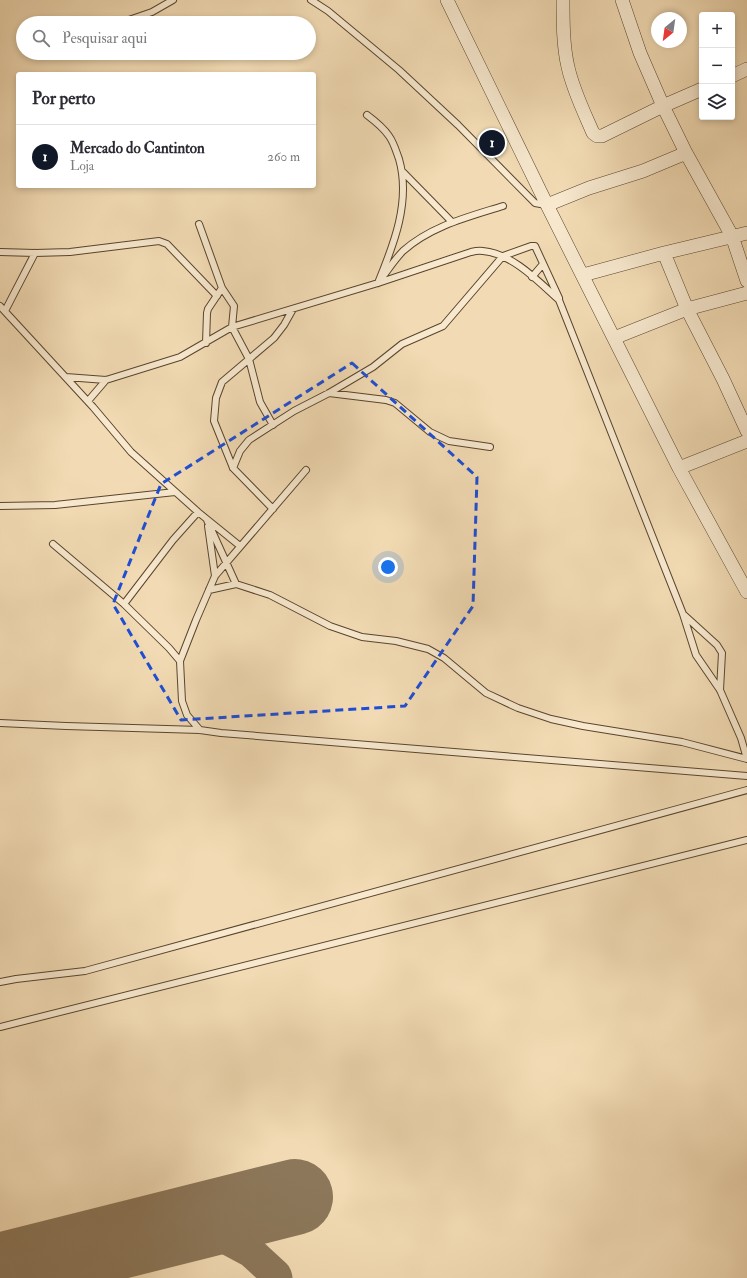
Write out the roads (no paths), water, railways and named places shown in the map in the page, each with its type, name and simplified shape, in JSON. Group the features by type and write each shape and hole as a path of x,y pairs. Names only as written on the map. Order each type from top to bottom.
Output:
{"street":[{"path":"447,0 547,206 679,468 747,592"},
{"path":"563,0 563,24 568,67 576,92 593,133 597,136 602,136 699,90"},
{"path":"622,0 640,53 663,106 686,153 732,236 747,281"},
{"path":"735,75 747,70"},
{"path":"547,206 589,188 642,171 686,153"},
{"path":"583,276 664,253 747,233"},
{"path":"664,253 688,308 747,431"},
{"path":"614,338 688,308 747,293"},
{"path":"679,468 747,441"}],"lane":[{"path":"140,16 152,12 173,0"},
{"path":"311,0 328,11 399,70 458,125 535,203 547,206"},
{"path":"367,115 380,125 390,137 402,171 403,201 398,230 390,255 378,283"},
{"path":"402,171 452,222"},
{"path":"378,283 403,251 420,238 452,222 503,206"},
{"path":"200,224 222,288 234,306 232,327 249,359 260,402 273,425"},
{"path":"0,252 70,252 159,241 167,244 217,296"},
{"path":"233,468 240,451 249,440 294,411 329,393 373,367 402,344 443,326 503,256 535,246 559,300 683,614 696,655 720,690 747,759"},
{"path":"66,377 106,380 180,357 232,327 378,283 471,252 483,251 503,256 520,267 559,300"},
{"path":"35,253 2,308 88,401 131,452 206,519 240,546"},
{"path":"532,277 543,264"},
{"path":"206,343 207,313 222,288"},
{"path":"272,509 233,468 214,421 216,398 222,382 274,338 284,325 293,309"},
{"path":"88,401 106,380"},
{"path":"329,393 386,400 396,403 430,432 449,442 490,447"},
{"path":"200,730 187,715 182,701 180,661 196,620 215,576 306,470"},
{"path":"0,506 55,505 175,492"},
{"path":"124,604 173,540 198,512"},
{"path":"206,519 236,584"},
{"path":"206,519 215,576"},
{"path":"53,544 124,604 170,648 180,661"},
{"path":"210,590 236,584 270,595 330,626 362,637 396,641 428,649 444,658 486,693 518,708 551,719 583,726 682,742 747,759"},
{"path":"683,614 717,645 722,653 720,690"},
{"path":"0,723 200,730 747,776"},
{"path":"0,982 84,971 747,790"},
{"path":"0,1027 747,840"}],"place":[{"name":"Mercado do Cantinton","path":"492,143"}]}
